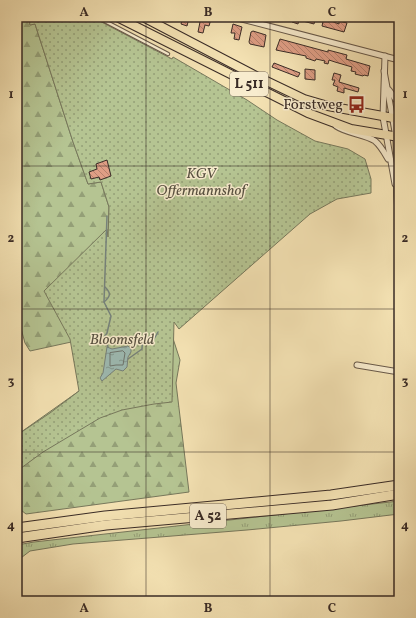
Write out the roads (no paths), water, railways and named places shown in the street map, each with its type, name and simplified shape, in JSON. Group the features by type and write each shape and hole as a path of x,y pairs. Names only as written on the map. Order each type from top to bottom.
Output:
{"highway":[{"name":"A 52","path":"17,528 105,516 331,495 399,485"},
{"name":"A 52","path":"17,538 106,526 332,505 399,494"},
{"path":"17,522 53,522"}],"main road":[{"name":"L 511","path":"117,17 278,99 327,120 351,129 398,137"},
{"name":"L 511","path":"143,17 256,76 304,99 328,106 383,117 396,118"}],"street":[{"path":"234,17 399,60"},
{"path":"385,56 383,117 397,196"},
{"path":"384,71 396,118 398,137 397,196 399,233"},
{"path":"388,87 399,104"},
{"path":"327,120 342,131 373,140 382,149 391,162"},
{"path":"358,365 399,372"}],"lane":[{"path":"17,20 30,17"},
{"path":"97,17 168,54"}],"water":[{"path":"128,346 131,349 131,352 128,357 127,367 123,371 116,369 102,381 100,378 103,373 107,347 112,349"}],"waterway":[{"path":"107,216 104,302 111,316 105,336 108,347"},
{"path":"104,302 108,298 109,294 105,287"},
{"path":"128,359 142,349 142,344 145,339 151,336 154,339 158,332"}],"place":[{"name":"Forstweg","path":"356,105"}],"park label":[{"name":"KGV Offermannshof","path":"201,182"},
{"name":"Bloomsfeld","path":"122,340"}]}
